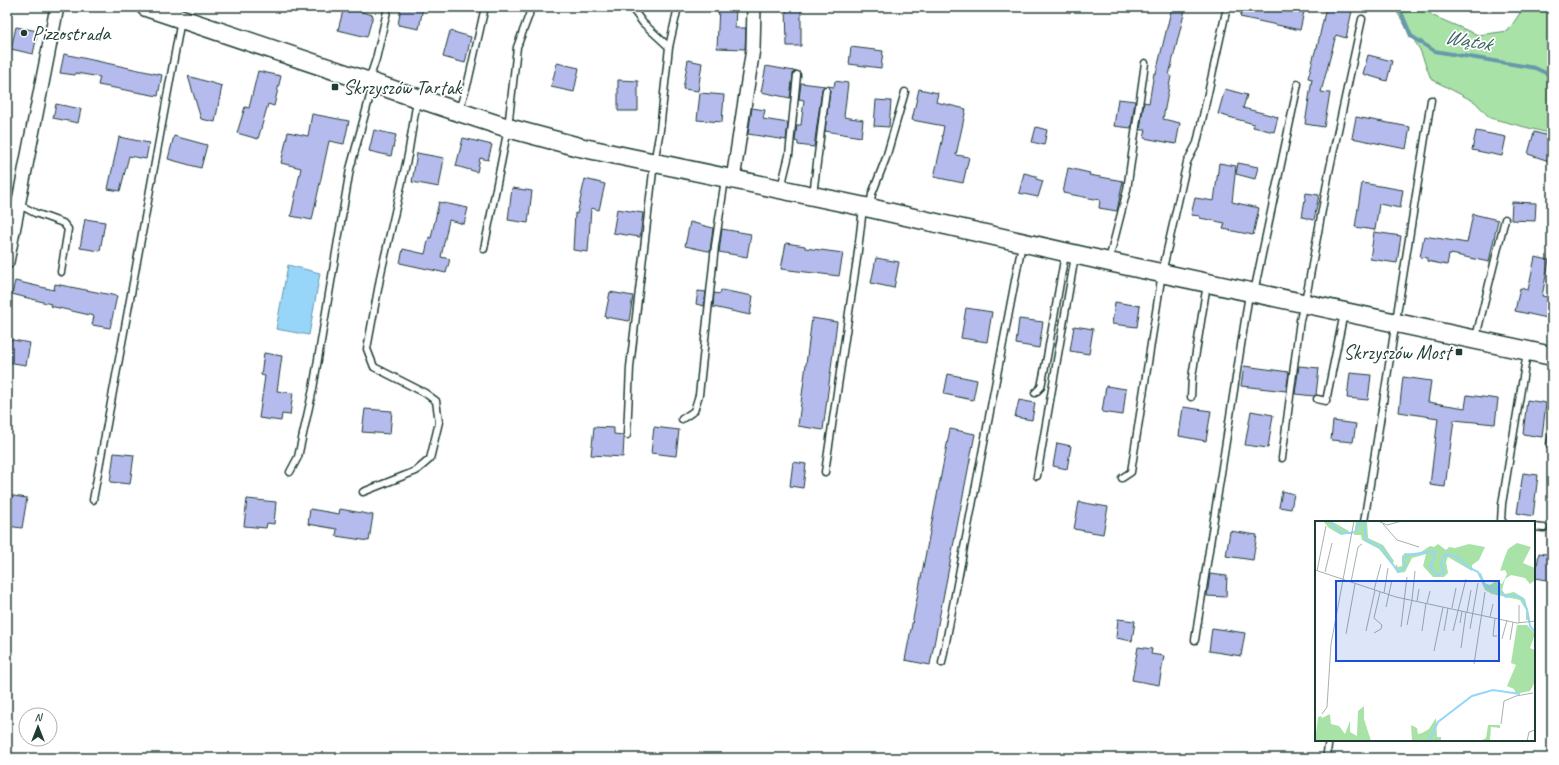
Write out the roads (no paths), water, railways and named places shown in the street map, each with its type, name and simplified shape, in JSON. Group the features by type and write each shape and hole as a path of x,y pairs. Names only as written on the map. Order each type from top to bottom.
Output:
{"street":[{"path":"7,262 57,7"},
{"path":"146,7 508,128 579,147 813,196 1252,293 1552,356"},
{"path":"729,179 753,49 754,7"}],"lane":[{"path":"290,472 298,457 313,389 350,169 388,7"},
{"path":"459,112 468,82 485,7"},
{"path":"484,249 508,128 517,47 529,15 530,7"},
{"path":"631,7 643,23 669,47"},
{"path":"627,435 630,367 654,163 660,130 669,47 678,7"},
{"path":"1122,478 1131,472 1162,273 1187,162 1197,143 1227,7"},
{"path":"93,500 119,353 149,205 182,19"},
{"path":"1282,458 1300,320 1329,172 1362,19"},
{"path":"1108,262 1126,190 1145,63"},
{"path":"780,190 789,156 797,75"},
{"path":"1195,640 1252,293 1298,84"},
{"path":"813,196 826,90"},
{"path":"825,472 857,259 867,208 886,158 905,92"},
{"path":"363,492 416,471 430,459 439,422 436,401 425,393 374,367 366,349 381,273 408,155 417,98"},
{"path":"1364,521 1431,100"},
{"path":"682,419 694,411 699,395 716,246 729,179"},
{"path":"18,204 35,213 63,223 68,229 61,272"},
{"path":"1475,340 1505,219"},
{"path":"942,663 1022,242"},
{"path":"1035,393 1041,387 1070,253"},
{"path":"1037,476 1070,253"},
{"path":"1191,397 1192,378 1207,283"},
{"path":"1317,399 1326,401 1345,312"},
{"path":"1501,521 1502,504 1527,351"},
{"path":"1552,435 1550,445 1552,447"},
{"path":"1535,527 1544,528"},
{"path":"1326,758 1329,741"}],"water":[{"path":"288,265 320,273 309,335 276,329"}],"waterway":[{"name":"Wątok","path":"1399,7 1411,36 1434,51 1535,68 1552,76"}],"place":[{"name":"Pizzostrada","path":"24,33"},
{"name":"Skrzyszów Tartak","path":"335,87"},
{"name":"Skrzyszów Most","path":"1459,352"}]}
